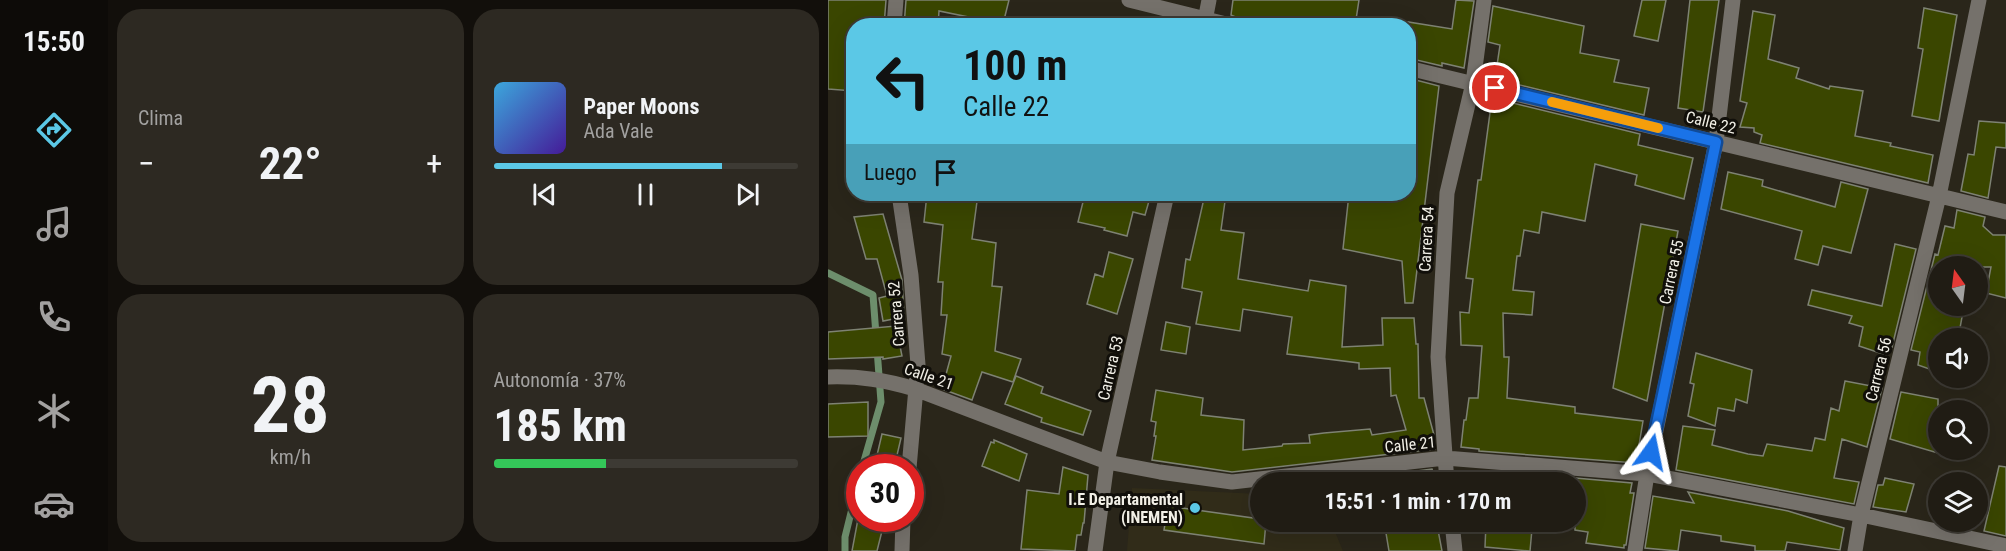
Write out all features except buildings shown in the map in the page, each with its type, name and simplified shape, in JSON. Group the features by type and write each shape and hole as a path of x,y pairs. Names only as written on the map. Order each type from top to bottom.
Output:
{"street":[{"path":"895,18 896,0"},
{"path":"1129,0 1191,18"},
{"path":"1206,18 1209,0"},
{"name":"Carrera 54","path":"1447,472 1438,357 1447,193 1473,83 1484,0"},
{"name":"Carrera 55","path":"1635,551 1647,474 1716,142 1733,0"},
{"name":"Carrera 56","path":"1855,551 1861,515 1939,196 1979,0"},
{"name":"Calle 22","path":"1416,70 2006,212"},
{"name":"Carrera 52","path":"900,201 917,335 918,365 910,454"},
{"name":"Carrera 53","path":"1095,551 1107,462 1165,201"},
{"name":"Calle 21","path":"828,377 856,376 891,382 1107,462 1160,472 1232,482 1445,458 1647,474 1861,515 2006,546"},
{"path":"902,551 903,532"},
{"path":"1453,532 1455,551"}],"shaded area":[{"name":"I.E Departamental (INEMEN)","path":"1132,488 1250,494 1250,532 1335,532 1343,551 1127,551"}],"waterway":[{"path":"828,273 873,295 876,335"},
{"path":"866,454 881,402 877,349"},
{"path":"845,551 846,532"}],"slow traffic":[{"path":"1552,102 1658,128"}],"place":[{"name":"I.E Departamental (INEMEN)","path":"1195,508"}],"route":[{"path":"1495,88 1716,142 1651,452"}]}
